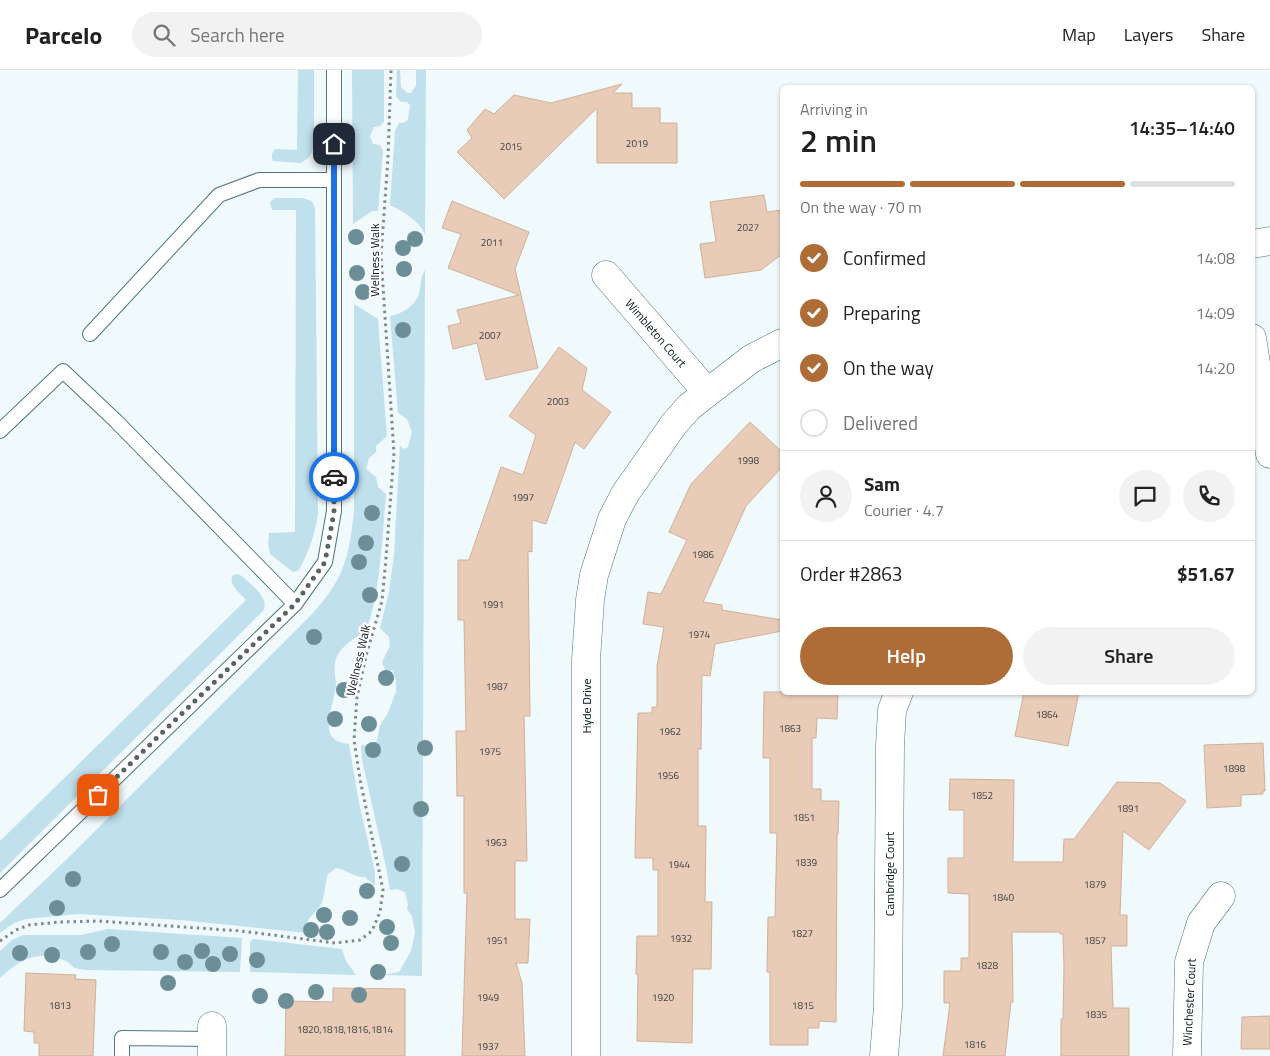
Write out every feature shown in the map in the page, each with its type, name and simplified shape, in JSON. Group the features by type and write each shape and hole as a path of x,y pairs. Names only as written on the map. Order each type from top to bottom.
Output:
{"street":[{"path":"1255,244 1270,241"},
{"name":"Wimbleton Court","path":"606,275 707,392"},
{"name":"Hyde Drive","path":"586,1056 586,660 590,600 594,575 612,519 625,494 674,424 689,407 707,392 751,359 780,344"},
{"path":"1255,357 1270,454"},
{"name":"Cambridge Court","path":"884,1056 888,1007 891,728 892,710 898,695"},
{"name":"Winchester Court","path":"1187,1056 1189,962 1201,923 1221,896"}],"lane":[{"path":"0,890 295,604 325,562 334,512 334,70"},
{"path":"90,334 219,195 259,180 334,180"},
{"path":"0,431 63,371 116,421 295,604"},
{"path":"122,1056 122,1038 212,1040"}],"path":[{"name":"Wellness Walk","path":"0,941 16,930 29,925 59,922 98,922 241,931 335,943 360,940 372,931 380,912 383,890 360,779 354,740 357,697 366,656 382,600 394,453 381,256 388,158 391,70"}],"shaded area":[{"path":"298,70 314,70 314,148 309,157 301,163 273,161 272,155 275,149 297,150"},
{"path":"352,70 384,70 384,122 380,126 374,127 370,136 373,144 380,145 383,151 378,211 372,211 353,224"},
{"path":"397,70 400,70 401,87 407,93 411,93 416,86 416,70 426,70 425,234 415,221 390,205 395,131 399,123 408,120 410,107 407,102 401,102 396,96"},
{"path":"275,198 302,198 312,201 315,209 318,514 306,556 299,570 293,572 270,554 268,544 269,533 295,532 296,210 272,210 270,202"},
{"path":"425,270 422,976 383,975 399,972 411,951 415,933 412,916 407,909 408,904 405,892 397,889 390,890 362,760 361,745 368,746 377,741 380,725 387,715 396,692 396,681 393,671 385,670 382,662 390,646 389,637 380,628 389,592 394,555 400,445 403,449 408,447 412,432 407,419 398,413 390,316 411,306 419,294"},
{"path":"354,304 378,319 387,436 376,446 376,452 369,458 366,469 376,477 378,487 386,494 380,564 371,615 366,632 350,642 337,656 335,666 336,689 329,728 331,736 335,740 349,744 359,803 375,872 375,886 365,877 336,868 328,874 322,902 309,919 307,933 181,920 78,914 26,919 14,923 0,933 0,923 68,858 312,614 338,578 347,555 354,511"},
{"path":"237,574 242,576 262,596 265,606 263,611 0,873 0,841 246,600 232,583 232,576"},
{"path":"108,929 242,938 240,972 86,970 74,968 65,961 54,957 38,956 24,960 0,978 0,951 12,940 23,935 81,935"},
{"path":"253,939 342,949 346,961 356,975 250,972 250,942"}],"building":[{"path":"622,84 613,93 632,93 632,108 660,108 660,123 677,123 677,163 597,163 597,108 504,199 457,152 472,138 467,130 485,109 494,114 514,95 551,103"},
{"path":"764,195 767,212 780,210 780,256 761,270 705,278 700,244 716,242 710,202"},
{"path":"452,201 529,232 515,269 538,368 486,380 477,343 453,349 448,326 461,323 457,310 519,295 448,268 461,234 442,228"},
{"path":"559,347 587,368 582,390 611,412 584,449 575,442 546,524 532,520 532,552 528,551 530,716 524,716 527,861 515,861 515,919 530,919 528,963 516,963 522,983 525,1056 462,1056 467,893 464,893 464,796 457,796 456,731 466,731 464,620 458,620 458,560 469,560 501,467 523,475 536,435 509,416"},
{"path":"750,422 780,450 780,469 746,506 703,602 722,605 722,610 780,620 780,631 715,644 710,676 702,675 701,749 698,749 698,826 706,826 705,902 712,902 711,969 693,969 692,1043 637,1041 637,936 658,936 658,870 653,870 653,858 635,858 638,713 652,713 652,707 657,707 657,666 664,627 643,624 648,592 661,594 687,540 669,532 691,484"},
{"path":"764,692 780,692 780,695 838,695 837,719 817,718 816,738 812,738 812,789 821,789 821,801 839,801 837,834 836,1022 819,1021 819,1028 808,1028 808,1045 770,1045 770,972 767,972 768,917 775,917 777,833 770,833 770,758 763,758"},
{"path":"1023,695 1078,695 1068,746 1015,736"},
{"path":"1263,743 1265,791 1263,791 1263,794 1241,795 1241,806 1207,808 1204,745"},
{"path":"950,779 1014,780 1013,862 1063,862 1064,839 1074,839 1117,782 1160,783 1186,801 1149,850 1123,831 1120,915 1127,915 1127,946 1111,946 1113,1008 1129,1008 1129,1056 1061,1056 1064,968 1063,934 1060,934 1060,932 1012,932 1013,1002 1011,1002 1005,1056 943,1056 950,1003 944,1003 944,971 961,971 961,958 969,958 969,894 948,893 948,858 964,858 964,810 949,810"},
{"path":"26,973 76,975 75,979 96,980 93,1056 39,1056 39,1043 34,1043 34,1032 24,1031"},
{"path":"333,988 405,989 405,1056 285,1056 286,1001 333,1002"},
{"path":"1270,1016 1270,1049 1241,1049 1242,1017"}],"way so far":[{"path":"98,795 295,604 325,562 334,512 334,477"}],"route":[{"path":"334,144 334,477"}]}
